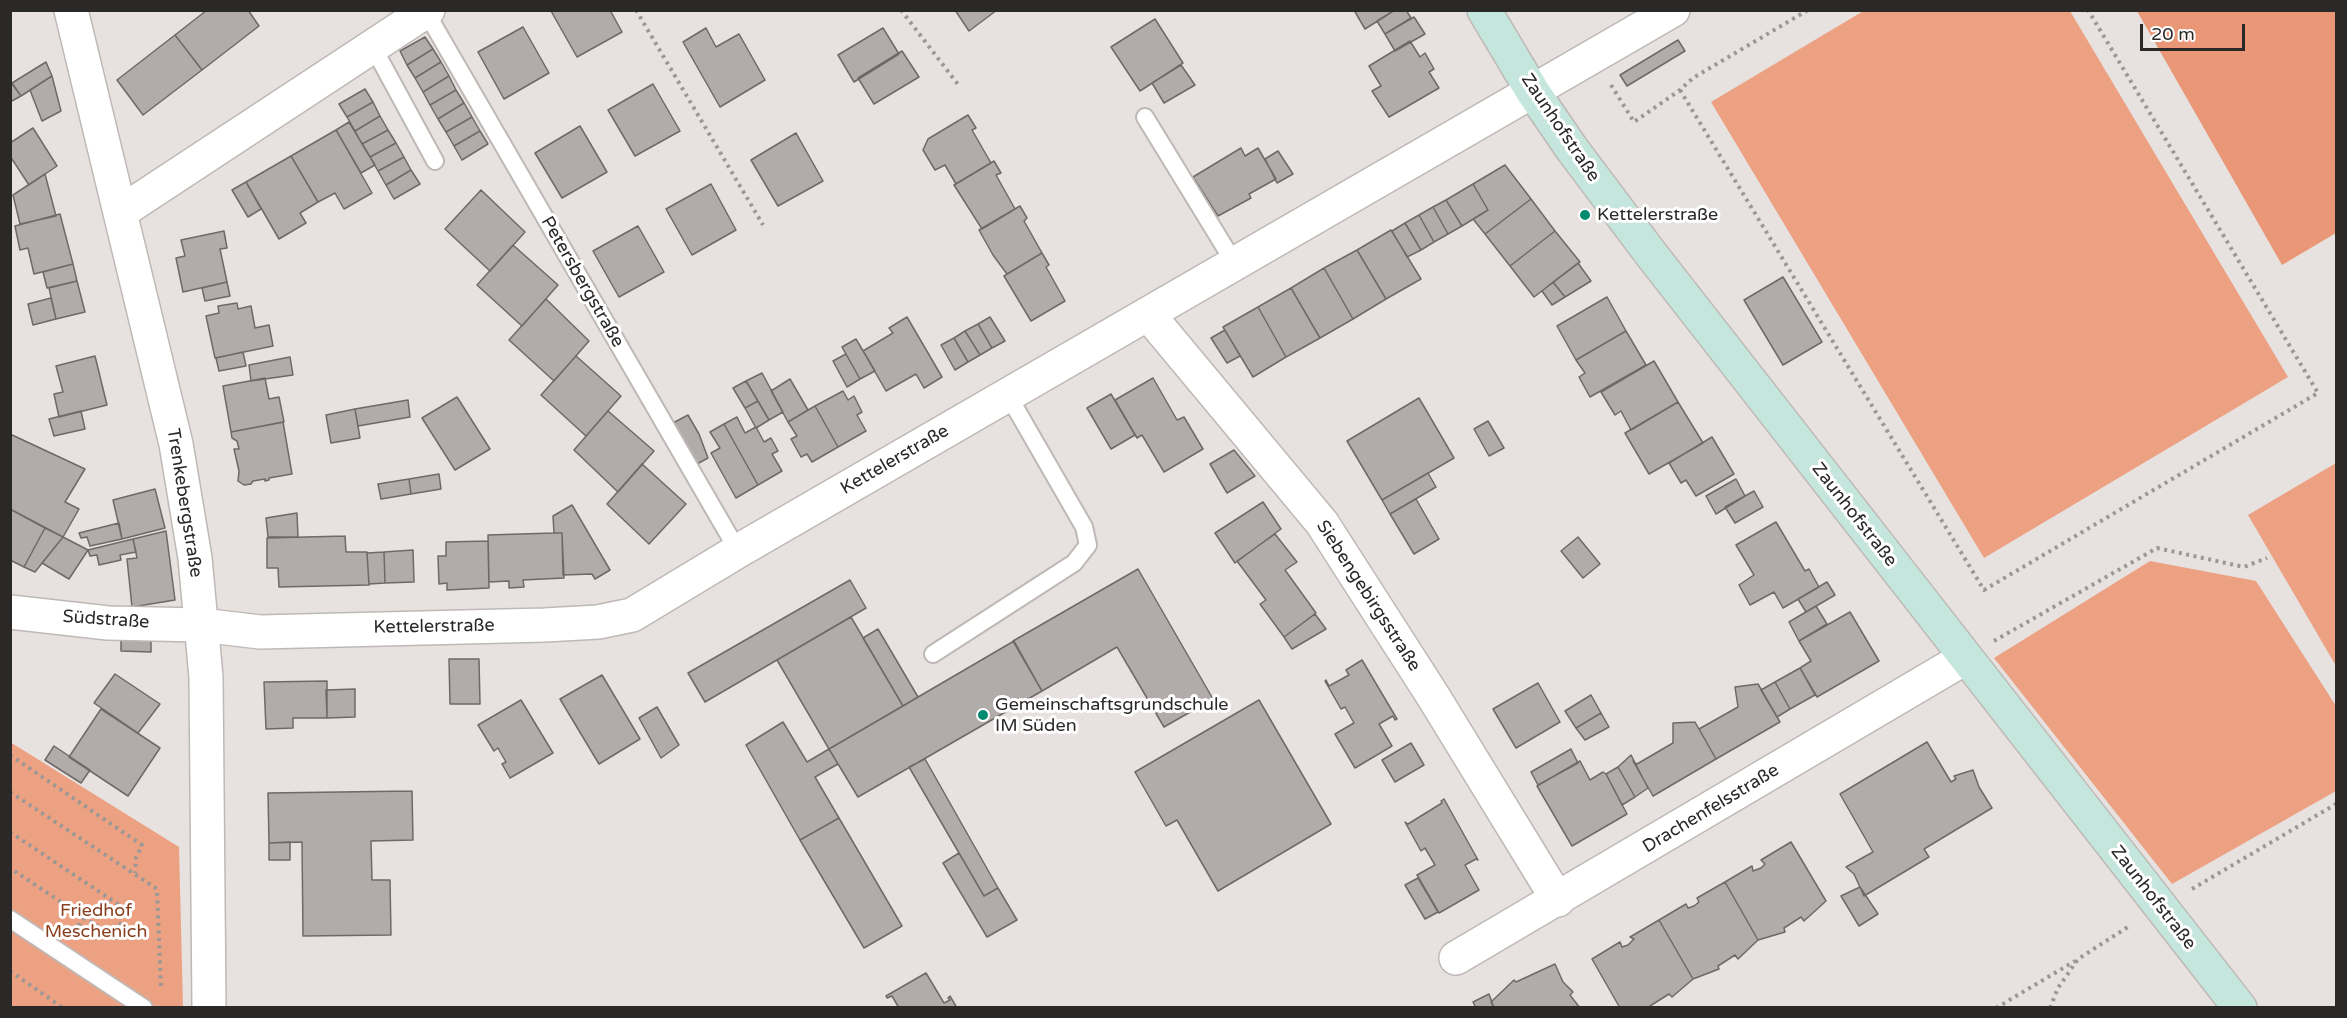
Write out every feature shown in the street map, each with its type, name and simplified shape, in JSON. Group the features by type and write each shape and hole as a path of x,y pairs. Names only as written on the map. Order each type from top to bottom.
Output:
{"street":[{"name":"Trenkebergstraße","path":"71,10 176,444 195,558 206,677 209,1008"},
{"name":"Zaunhofstraße","path":"1484,10 1533,92 1644,246 2240,1008"},
{"name":"Kettelerstraße","path":"201,625 260,632 598,622 632,615 738,551 1673,10"},
{"name":"Petersbergstraße","path":"121,212 427,11"},
{"name":"Siebengebirgsstraße","path":"1148,314 1322,523 1433,696 1558,900"},
{"name":"Südstraße","path":"10,612 108,623 201,625"},
{"name":"Drachenfelsstraße","path":"1456,958 1558,900 1965,658"}],"lane":[{"name":"Petersbergstraße","path":"427,11 738,551"},
{"path":"373,47 435,161"},
{"path":"1145,117 1235,264"},
{"path":"933,654 1074,563 1088,545 1084,527 1008,395"},
{"path":"10,919 144,1008"}],"path":[{"path":"636,10 763,225"},
{"path":"901,10 960,87"},
{"path":"1594,57 1634,122 1680,90 1693,78 1808,10"},
{"path":"1680,90 1984,590 2318,393 2088,10"},
{"path":"1965,658 2157,548 2244,567 2267,558"},
{"path":"10,755 142,844 136,858 135,874"},
{"path":"10,792 157,889 161,996"},
{"path":"10,832 122,907 120,930 115,938 10,868"},
{"path":"1996,1008 2078,959"},
{"path":"10,971 63,1008"}],"green space":[{"path":"1865,10 2070,11 2288,377 1984,558 1711,102"},
{"path":"2336,463 2336,666 2248,515"},
{"path":"2150,561 2256,581 2336,706 2336,791 2172,884 1994,658"},
{"name":"Friedhof Meschenich","path":"10,742 179,847 183,1007 11,1007"}],"shaded area":[{"path":"2137,11 2336,11 2336,233 2282,265"}],"building":[{"path":"207,10 248,10 259,26 202,70 175,35"},
{"path":"610,10 622,32 577,57 551,11"},
{"path":"955,10 997,10 969,31"},
{"path":"1354,10 1395,10 1365,29"},
{"path":"1395,10 1406,10 1411,18 1385,34 1377,21"},
{"path":"1414,17 1425,34 1395,51 1385,34"},
{"path":"1155,19 1183,63 1140,91 1111,47"},
{"path":"523,27 549,73 504,99 478,52"},
{"path":"706,28 716,47 739,34 765,80 720,107 683,42"},
{"path":"883,28 899,54 854,82 838,55"},
{"path":"175,35 202,70 143,115 117,80"},
{"path":"425,37 433,49 407,65 400,51"},
{"path":"1678,40 1685,51 1627,86 1620,75"},
{"path":"1410,41 1420,57 1425,53 1434,69 1429,72 1439,88 1389,117 1372,91 1381,86 1369,66"},
{"path":"433,49 441,62 415,78 407,65"},
{"path":"902,51 919,77 874,104 858,78"},
{"path":"46,62 52,76 21,96 12,83"},
{"path":"441,62 449,76 423,92 415,78"},
{"path":"1181,65 1195,85 1164,103 1152,83"},
{"path":"52,76 61,111 42,121 30,90"},
{"path":"449,76 456,90 430,105 423,92"},
{"path":"10,81 21,96 10,102"},
{"path":"653,84 680,131 635,156 608,110"},
{"path":"365,89 373,102 347,117 339,104"},
{"path":"456,90 464,103 438,119 430,105"},
{"path":"373,102 380,116 355,131 347,117"},
{"path":"464,103 472,117 446,132 438,119"},
{"path":"968,115 976,128 972,130 991,163 956,184 945,165 935,170 923,150 928,139"},
{"path":"380,116 388,130 362,144 355,131"},
{"path":"472,117 480,131 454,146 446,132"},
{"path":"349,122 375,165 361,173 336,130"},
{"path":"580,126 607,172 562,198 535,153"},
{"path":"33,128 57,166 29,185 10,156 10,143"},
{"path":"336,130 372,193 344,209 335,193 318,202 291,156"},
{"path":"388,130 396,143 370,157 362,144"},
{"path":"480,131 488,144 462,160 454,146"},
{"path":"796,133 823,181 778,206 751,160"},
{"path":"396,143 404,157 378,171 370,157"},
{"path":"1241,148 1245,156 1258,148 1276,179 1249,194 1251,198 1218,216 1193,177"},
{"path":"1278,151 1293,174 1277,183 1265,159"},
{"path":"291,156 318,202 300,213 306,223 279,239 246,182"},
{"path":"404,157 411,170 386,185 378,171"},
{"path":"994,161 1001,173 996,175 1015,209 982,229 954,185"},
{"path":"1505,165 1531,199 1485,234 1473,219 1488,210 1473,184"},
{"path":"411,170 420,184 394,199 386,185"},
{"path":"45,174 56,216 20,224 13,195"},
{"path":"246,182 261,209 248,217 232,190"},
{"path":"711,184 736,230 692,255 666,209"},
{"path":"1473,184 1488,210 1462,226 1446,200"},
{"path":"481,190 525,232 490,271 445,229"},
{"path":"1531,199 1555,231 1510,266 1485,234"},
{"path":"1446,200 1462,226 1448,234 1433,207"},
{"path":"1020,206 1027,218 1024,221 1042,253 1007,274 979,230"},
{"path":"1433,207 1448,234 1434,242 1419,215"},
{"path":"60,214 73,264 34,274 28,248 20,250 15,226"},
{"path":"1419,215 1434,242 1421,250 1405,223"},
{"path":"1405,223 1421,250 1407,257 1392,231"},
{"path":"638,226 664,272 619,297 593,251"},
{"path":"1391,230 1421,279 1386,299 1357,250"},
{"path":"224,231 227,248 220,249 227,282 183,292 176,258 185,256 181,240"},
{"path":"1555,231 1580,262 1534,297 1510,266"},
{"path":"513,245 558,285 522,326 477,285"},
{"path":"1357,250 1386,299 1353,319 1324,268"},
{"path":"1042,253 1049,265 1046,267 1065,301 1031,321 1004,276"},
{"path":"1578,263 1591,281 1565,297 1553,282"},
{"path":"73,264 77,281 47,288 43,272"},
{"path":"1324,268 1353,319 1320,338 1291,288"},
{"path":"1783,277 1822,342 1783,365 1744,300"},
{"path":"77,281 85,312 56,319 49,288"},
{"path":"227,282 230,296 205,301 202,288"},
{"path":"1553,282 1565,297 1552,305 1542,291"},
{"path":"1291,288 1320,338 1286,357 1258,307"},
{"path":"1607,297 1626,331 1576,360 1557,326"},
{"path":"51,298 56,319 33,325 28,304"},
{"path":"546,299 589,341 554,381 509,340"},
{"path":"237,303 238,309 251,306 255,328 269,325 273,346 215,358 206,316 219,313 218,306"},
{"path":"1258,307 1286,357 1253,377 1223,327"},
{"path":"907,317 942,377 924,388 916,374 886,391 863,351 893,333 889,328"},
{"path":"990,317 1005,341 992,348 978,324"},
{"path":"978,324 992,348 980,355 965,331"},
{"path":"1225,330 1240,356 1227,363 1211,338"},
{"path":"965,331 980,355 968,362 954,338"},
{"path":"1626,331 1646,365 1590,397 1579,377 1585,373 1576,360"},
{"path":"954,338 968,362 955,370 941,345"},
{"path":"856,339 875,371 860,379 842,347"},
{"path":"243,352 246,366 219,371 216,358"},
{"path":"846,354 860,379 847,387 833,361"},
{"path":"95,356 107,405 59,417 54,394 63,392 56,366"},
{"path":"576,356 621,396 586,436 541,395"},
{"path":"290,357 293,375 251,381 249,365"},
{"path":"1654,361 1678,402 1631,430 1621,411 1615,415 1601,392"},
{"path":"762,373 783,412 769,420 746,381"},
{"path":"265,378 269,399 279,397 284,422 231,432 223,386"},
{"path":"1153,378 1177,420 1184,417 1203,449 1164,472 1142,435 1137,438 1115,400"},
{"path":"790,379 808,410 788,422 771,391"},
{"path":"746,381 758,401 745,408 733,388"},
{"path":"843,391 848,400 854,396 862,412 857,415 866,431 838,447 815,406"},
{"path":"1111,394 1135,435 1111,449 1087,408"},
{"path":"457,397 490,449 455,470 422,418"},
{"path":"1419,398 1454,458 1382,500 1347,441"},
{"path":"408,400 410,417 358,426 355,409"},
{"path":"758,401 769,420 756,428 745,408"},
{"path":"1678,402 1703,443 1649,474 1625,433"},
{"path":"815,406 838,447 812,462 807,454 801,457 791,439 797,436 788,422"},
{"path":"355,409 360,438 331,443 326,415"},
{"path":"81,411 85,429 54,436 49,419"},
{"path":"608,411 654,451 618,492 574,450"},
{"path":"688,415 699,434 708,458 697,464 673,423"},
{"path":"737,417 745,433 756,427 764,442 771,438 778,451 772,454 782,471 758,485 724,424"},
{"path":"1488,421 1504,448 1489,456 1474,429"},
{"path":"283,422 292,474 269,478 265,481 265,479 253,481 251,484 244,485 238,481 239,471 234,449 239,449 231,432"},
{"path":"724,424 758,485 736,498 711,453 720,448 710,432"},
{"path":"10,434 85,469 65,502 79,509 63,537 10,509"},
{"path":"1712,437 1734,474 1696,496 1686,480 1681,483 1669,463"},
{"path":"1234,450 1255,476 1227,493 1210,464"},
{"path":"642,464 686,504 649,544 607,504"},
{"path":"1428,473 1436,487 1390,514 1382,500"},
{"path":"439,474 441,489 411,494 409,479"},
{"path":"409,479 411,494 381,499 378,484"},
{"path":"1736,479 1745,496 1716,514 1706,496"},
{"path":"155,489 165,528 122,539 113,500"},
{"path":"1754,491 1763,507 1735,523 1725,507"},
{"path":"1416,499 1439,539 1414,554 1390,514"},
{"path":"1263,502 1281,529 1235,563 1215,533"},
{"path":"572,505 610,570 595,579 592,574 563,575 562,533 554,533 553,516"},
{"path":"10,509 45,528 24,567 10,560"},
{"path":"297,513 298,537 268,537 266,518"},
{"path":"1776,522 1805,571 1809,569 1819,587 1783,608 1774,592 1750,605 1739,585 1754,575 1736,545"},
{"path":"119,523 122,539 90,546 87,537 81,538 79,533"},
{"path":"45,528 63,537 35,572 24,567"},
{"path":"166,531 175,600 132,607 127,559 137,558 133,539"},
{"path":"562,533 564,578 523,580 524,587 509,588 509,581 489,582 488,535"},
{"path":"1275,534 1297,562 1285,570 1316,613 1284,637 1260,604 1266,600 1237,561"},
{"path":"345,536 346,552 367,552 369,585 279,587 278,568 267,568 267,538"},
{"path":"63,537 88,550 69,579 42,563"},
{"path":"1578,537 1600,564 1583,578 1561,551"},
{"path":"133,539 136,552 120,555 121,560 99,565 97,555 90,556 88,550"},
{"path":"488,541 489,588 447,590 447,583 439,584 438,556 446,556 446,542"},
{"path":"413,550 414,582 385,583 384,552"},
{"path":"384,552 385,583 369,584 367,553"},
{"path":"1138,569 1213,699 1164,727 1117,647 1042,691 1013,641"},
{"path":"850,580 866,608 705,702 688,673"},
{"path":"1827,582 1835,595 1806,612 1798,599"},
{"path":"1816,606 1827,624 1799,641 1789,622"},
{"path":"1850,612 1879,661 1817,697 1800,668 1811,661 1799,641"},
{"path":"1315,614 1326,629 1292,649 1284,637"},
{"path":"851,617 903,706 829,749 777,660"},
{"path":"878,629 918,697 903,706 863,638"},
{"path":"121,638 151,639 151,652 121,651"},
{"path":"1014,641 1042,691 858,797 829,749"},
{"path":"449,659 479,659 480,704 450,704"},
{"path":"1362,660 1397,719 1395,720 1393,716 1379,724 1392,746 1355,768 1335,734 1354,723 1345,707 1341,709 1325,681 1329,686 1349,675 1346,670"},
{"path":"1800,668 1815,695 1790,709 1775,682"},
{"path":"115,674 160,704 138,733 94,703"},
{"path":"602,675 640,739 599,764 560,699"},
{"path":"327,681 327,718 293,718 293,728 266,729 264,682"},
{"path":"1775,682 1790,709 1777,717 1761,690"},
{"path":"1538,683 1560,722 1516,748 1493,709"},
{"path":"1758,684 1780,722 1716,759 1699,729 1738,707 1735,687"},
{"path":"355,689 355,717 327,718 326,690"},
{"path":"1591,695 1601,713 1576,728 1565,711"},
{"path":"521,700 553,753 510,778 502,764 506,762 498,748 494,751 478,725"},
{"path":"1259,700 1331,824 1218,891 1177,820 1166,826 1135,772"},
{"path":"657,707 679,745 661,758 639,718"},
{"path":"101,709 160,748 128,796 69,757"},
{"path":"1601,713 1609,727 1585,740 1576,728"},
{"path":"783,722 807,762 829,749 838,764 815,777 839,818 800,840 746,745"},
{"path":"1695,722 1716,759 1653,796 1633,761 1637,764 1673,743 1673,723"},
{"path":"1927,742 1951,782 1956,779 1954,776 1973,770 1979,787 1992,808 1924,849 1929,857 1864,896 1854,874 1846,867 1873,852 1840,794"},
{"path":"1411,743 1424,765 1395,782 1382,760"},
{"path":"54,746 90,770 81,783 45,760"},
{"path":"1571,749 1578,763 1538,785 1531,772"},
{"path":"1631,755 1648,788 1635,797 1618,767"},
{"path":"925,759 998,888 984,896 909,767"},
{"path":"1580,761 1590,780 1603,772 1606,774 1627,814 1572,846 1537,786"},
{"path":"1618,767 1635,797 1622,805 1606,774"},
{"path":"412,791 413,840 371,841 372,880 390,880 391,935 303,936 302,842 269,843 268,793"},
{"path":"1444,799 1478,860 1465,865 1479,890 1439,913 1417,875 1435,865 1425,848 1421,851 1405,822 1408,824 1442,803"},
{"path":"839,818 902,926 864,948 800,840"},
{"path":"290,842 290,860 269,860 269,843"},
{"path":"1791,842 1826,901 1804,921 1801,917 1784,928 1785,932 1758,940 1725,882 1752,866 1753,871 1761,868 1765,864 1761,860"},
{"path":"959,853 984,896 998,888 1017,920 987,937 943,863"},
{"path":"1418,878 1438,912 1425,919 1405,885"},
{"path":"1725,882 1758,940 1738,959 1735,955 1718,966 1719,969 1693,979 1659,920 1686,904 1688,908 1694,906 1699,902 1697,898"},
{"path":"1860,887 1878,914 1859,926 1841,896"},
{"path":"1659,920 1693,979 1672,997 1669,994 1650,1006 1652,1008 1620,1008 1592,959 1620,942 1622,947 1628,945 1634,939 1630,937"},
{"path":"1555,964 1563,982 1573,992 1570,995 1580,1008 1494,1008 1491,1002 1514,980 1516,982"},
{"path":"926,973 944,1003 950,1000 948,998 950,996 957,1008 899,1008 892,996 887,998 886,996"},
{"path":"1489,994 1494,1008 1476,1008 1473,1002"}],"place":[{"name":"Kettelerstraße","path":"1585,215"},
{"name":"Gemeinschaftsgrundschule IM Süden","path":"983,715"}]}
